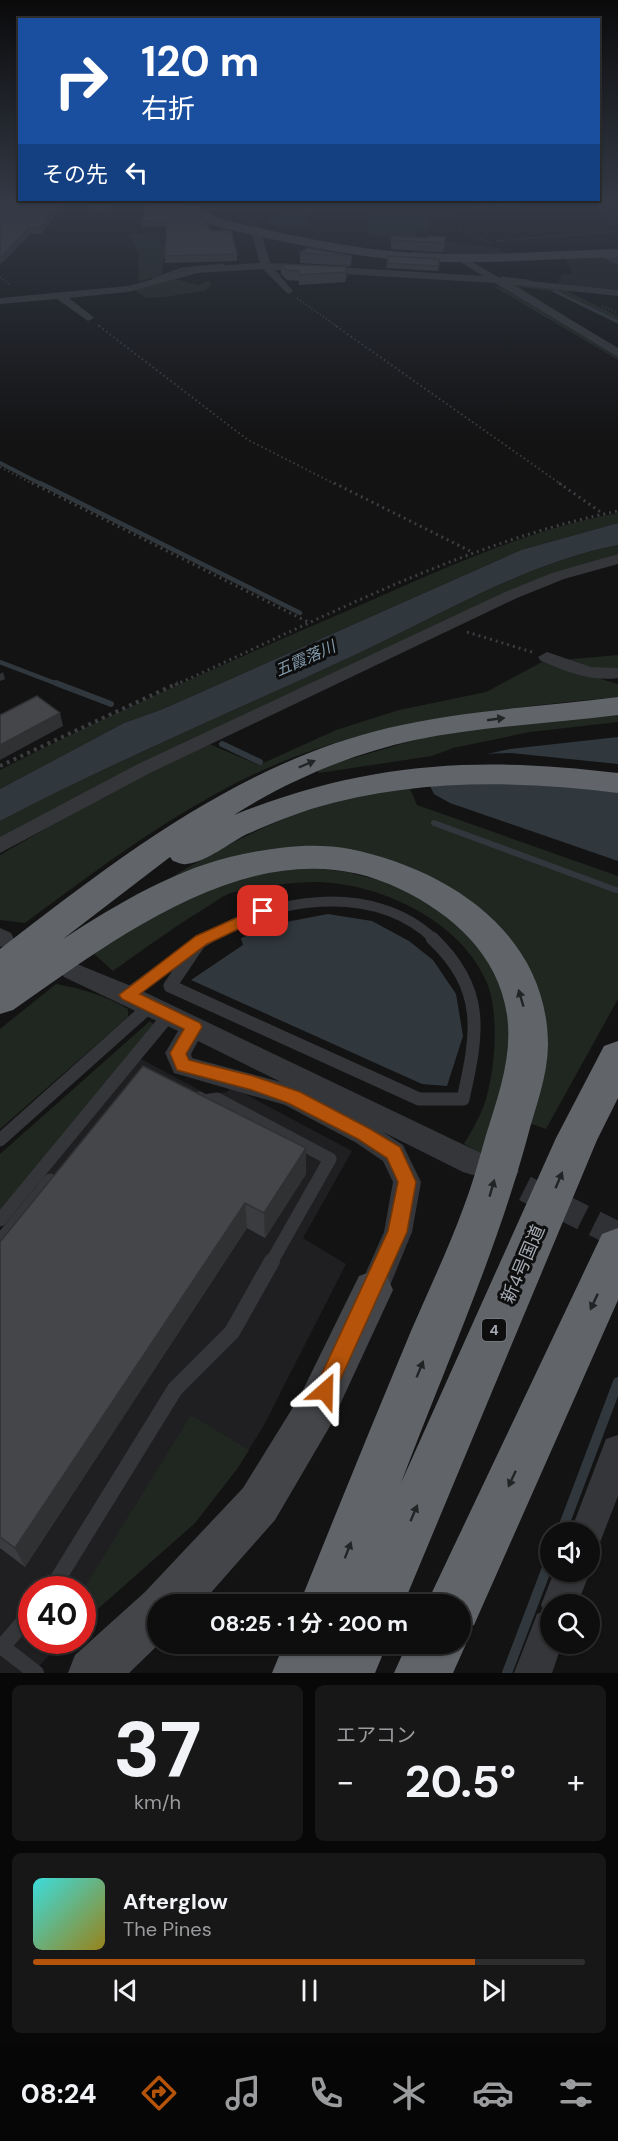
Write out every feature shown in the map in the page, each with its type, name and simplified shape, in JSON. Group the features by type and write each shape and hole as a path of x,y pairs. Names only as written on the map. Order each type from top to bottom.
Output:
{"highway":[{"path":"1,948 115,879 207,815 269,780 349,748 430,728 618,706"},
{"path":"0,999 130,890 210,839 267,812 417,764 503,760 618,771"},
{"path":"148,857 237,813 289,792 380,775 418,776 500,772 560,775 618,783"},
{"path":"0,999 129,913 184,884 231,867 285,859 331,857 381,867 420,883 463,911 481,926 505,954 523,1002 528,1045 516,1103 487,1204 382,1460 331,1594"},
{"name":"新4号国道","path":"380,1594 577,1138 618,1057"},
{"path":"459,1594 618,1249"},
{"path":"302,1673 309,1654"},
{"path":"345,1673 354,1654"},
{"path":"423,1673 432,1654"}],"street":[{"path":"0,301 61,297 144,286 164,280"},
{"path":"278,280 288,291"},
{"path":"494,280 618,353"},
{"path":"502,280 618,293"},
{"path":"61,297 88,318"},
{"path":"0,846 143,769 534,585 618,559"},
{"path":"547,657 587,672 608,675 618,673"},
{"path":"72,972 160,1010 473,1162"},
{"path":"176,1594 259,1504 315,1411 398,1232 407,1182 393,1153 364,1134 294,1098 253,1083 183,1065 178,1053 194,1027"},
{"path":"591,1522 618,1451"},
{"path":"93,1673 147,1621"},
{"path":"533,1673 540,1654"}],"lane":[{"path":"127,995 201,940 263,911 301,902 334,901 370,906 403,920 437,939 466,980 475,1020 474,1047 463,1099 419,1099 170,986 201,940"},
{"path":"0,1140 160,1010"},
{"path":"0,1220 160,1010"},
{"path":"0,1241 130,1084"},
{"path":"60,1576 175,1389 232,1332 330,1159 217,1100 204,1101 185,1092"},
{"path":"18,1627 1,1646 36,1673"}],"path":[{"path":"288,291 603,514"},
{"path":"88,318 248,440 472,552"},
{"path":"0,467 311,624"},
{"path":"0,766 76,728 472,552 527,533 618,511"},
{"path":"448,627 547,657"}],"shaded area":[{"path":"171,280 199,285 209,281 211,285 204,291 164,297 146,298 135,290"},
{"path":"559,280 618,280 618,290 557,284"},
{"path":"508,283 565,290 618,316 618,324 557,292 520,287 577,324"},
{"path":"491,285 501,287 618,357 618,360"},
{"path":"618,513 618,523 521,550 163,709 124,723 0,789 0,770 84,728 213,670 477,555 546,531"},
{"path":"618,545 618,554 558,573 0,838 0,821 89,777 359,653 485,591 551,564"},
{"path":"618,655 618,669 605,671 561,660"},
{"path":"542,662 618,684 618,697 459,715 381,730 305,753 267,768 194,806 125,851 25,923 0,920 0,855 103,797 209,744 259,765 336,730 399,710 486,692"},
{"path":"618,713 618,722 530,732 453,748 432,756 319,773 316,769 425,737 462,730"},
{"path":"409,786 417,805 618,876 618,999 546,1129 526,1122 542,1040 452,890 415,870 375,858 173,880 172,877 212,854 254,832 296,814 340,799"},
{"path":"313,868 347,872 395,884 460,924 484,953 502,989 510,1020 511,1059 483,1155 464,1144 483,1108 491,1080 495,1028 491,996 475,961 459,941 417,910 369,890 344,885 311,882 254,888 224,896 113,971 93,953 194,892 273,870"},
{"path":"56,984 102,996 128,1009 128,1017 0,1129 0,1029"},
{"path":"150,1021 155,1026 0,1211 0,1154"},
{"path":"141,1059 207,1094 227,1092 232,1087 352,1151 303,1238 346,1264 264,1425 237,1469 195,1523 96,1611 96,1576 18,1576 18,1654 50,1654 33,1673 0,1673 0,1230"},
{"path":"191,1415 249,1450 195,1523 96,1611 96,1576 92,1576"}],"water":[{"name":"五霞落川","path":"618,523 618,545 551,564 486,591 0,821 0,789 124,723 163,709 521,550"},
{"path":"618,737 618,861 450,803 434,794 421,768 510,749"},
{"path":"328,914 372,921 409,941 433,960 456,994 463,1036 447,1086 422,1084 191,980 243,945 241,938 286,922"}],"pier":[{"path":"511,753 618,764 618,790 418,769 421,765 475,754"}],"building":[{"path":"37,696 60,713 0,745 0,715"},
{"path":"143,1066 306,1148 264,1213 245,1203 15,1548 0,1537 0,1242"}],"waterway":[{"path":"520,280 528,281"},
{"path":"554,291 618,322"},
{"path":"0,463 43,485"},
{"path":"40,483 300,613"},
{"path":"0,662 60,685"},
{"path":"56,683 111,704"},
{"path":"222,744 260,762"},
{"path":"434,823 616,890"},
{"path":"565,1522 618,1382"},
{"path":"507,1673 542,1582"}],"tunnel":[{"path":"490,1171 618,1235"}],"route":[{"path":"263,911 230,924 201,940 127,995 194,1027 178,1053 180,1063 189,1069 253,1083 294,1098 364,1134 393,1153 407,1182 398,1232 325,1391"}]}
